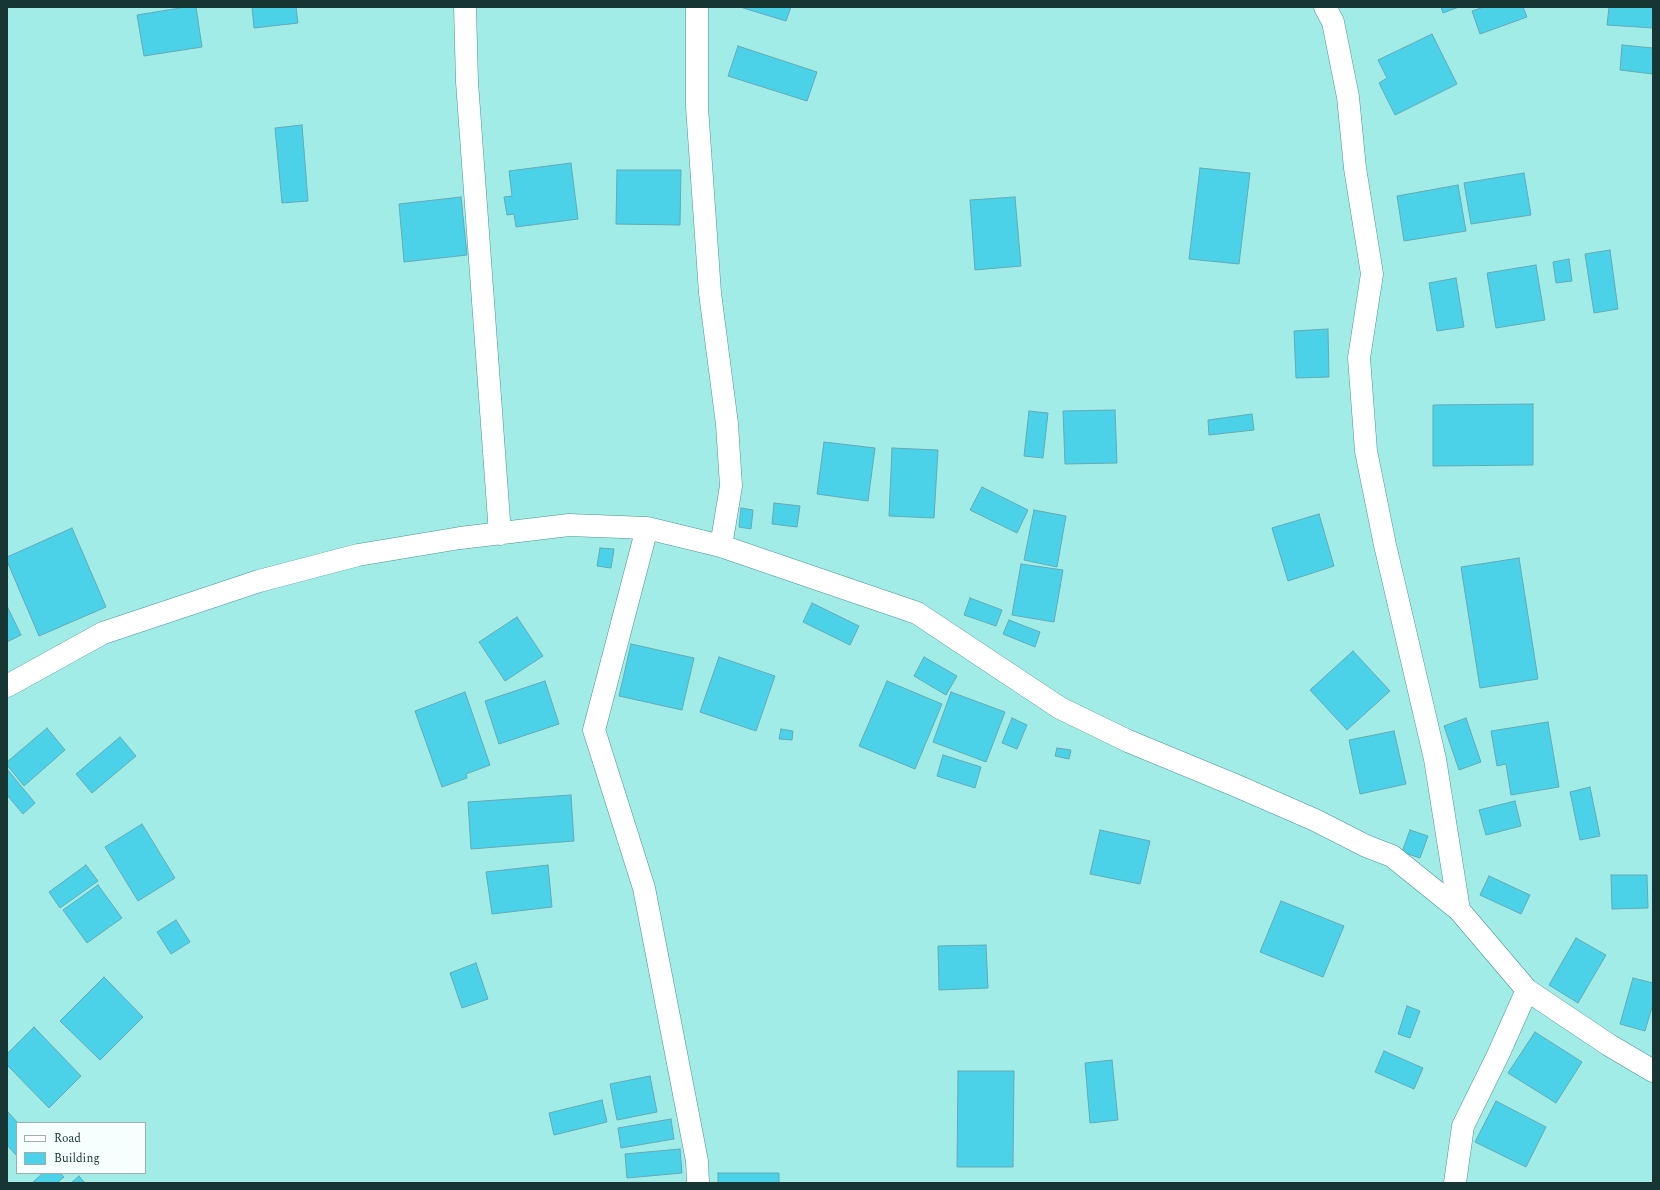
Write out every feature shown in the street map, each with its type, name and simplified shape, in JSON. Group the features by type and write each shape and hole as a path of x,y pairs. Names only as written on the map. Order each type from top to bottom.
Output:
{"street":[{"path":"465,7 467,82 500,534"},
{"path":"697,7 697,115 710,294 727,424 731,486 721,546"},
{"path":"1325,7 1333,22 1348,97 1355,168 1372,274 1359,358 1366,451 1385,545 1435,759 1459,910"},
{"path":"7,686 103,633 259,581 358,554 460,538 568,525 647,528 721,546 917,613 1060,708 1128,741 1251,792 1315,820 1366,846 1392,856 1459,910 1527,990 1609,1046 1653,1071"},
{"path":"647,528 594,730 644,888 697,1161 698,1183"},
{"path":"1455,1183 1463,1126 1498,1055 1527,990"}],"building":[{"path":"186,7 196,7 202,47 144,56 137,15"},
{"path":"252,7 296,7 298,23 254,28"},
{"path":"740,7 791,7 786,21"},
{"path":"1441,7 1459,7 1443,13"},
{"path":"1484,7 1523,7 1527,17 1480,34 1472,11"},
{"path":"1609,7 1653,7 1653,28 1607,25"},
{"path":"1432,34 1457,84 1395,115 1379,83 1387,78 1378,60"},
{"path":"1622,45 1653,48 1653,74 1620,70"},
{"path":"738,46 817,72 807,101 728,76"},
{"path":"302,125 308,201 282,203 275,128"},
{"path":"571,163 578,219 516,227 514,214 507,215 504,197 512,196 509,171"},
{"path":"1200,168 1250,173 1239,264 1189,259"},
{"path":"617,170 681,170 680,225 616,224"},
{"path":"1524,173 1531,215 1471,224 1464,183"},
{"path":"1458,185 1466,231 1404,241 1397,196"},
{"path":"461,197 467,255 404,262 399,204"},
{"path":"1015,197 1021,266 975,270 970,200"},
{"path":"1610,250 1618,309 1594,313 1585,254"},
{"path":"1569,259 1572,281 1556,283 1553,262"},
{"path":"1536,265 1545,320 1496,328 1487,273"},
{"path":"1456,278 1464,327 1437,331 1429,283"},
{"path":"1328,329 1329,377 1296,378 1294,331"},
{"path":"1533,404 1533,465 1433,466 1433,405"},
{"path":"1115,410 1117,463 1065,464 1063,411"},
{"path":"1029,411 1048,413 1043,458 1024,456"},
{"path":"1252,414 1254,430 1209,435 1208,420"},
{"path":"824,442 875,448 868,501 817,494"},
{"path":"892,448 938,450 934,518 889,516"},
{"path":"982,487 1028,510 1017,533 970,510"},
{"path":"774,503 800,506 797,527 772,524"},
{"path":"741,508 753,510 751,529 739,527"},
{"path":"1034,510 1066,516 1057,567 1024,560"},
{"path":"1319,514 1334,566 1288,581 1272,528"},
{"path":"72,528 106,607 39,636 7,561 7,557"},
{"path":"600,548 614,549 611,568 597,566"},
{"path":"1519,558 1538,679 1480,688 1461,567"},
{"path":"1021,564 1063,570 1054,622 1012,615"},
{"path":"970,598 1002,610 996,626 964,615"},
{"path":"812,603 859,626 850,645 803,622"},
{"path":"7,606 21,635 7,642"},
{"path":"517,617 543,656 505,681 479,642"},
{"path":"1009,620 1040,632 1035,647 1003,634"},
{"path":"631,644 694,658 682,710 619,696"},
{"path":"1353,651 1390,691 1347,730 1310,690"},
{"path":"719,657 775,676 756,731 700,712"},
{"path":"924,657 957,676 946,695 914,676"},
{"path":"545,681 559,724 499,744 485,701"},
{"path":"887,681 942,704 915,769 859,746"},
{"path":"465,692 490,765 466,774 467,778 442,787 415,711"},
{"path":"951,692 1005,712 986,762 933,742"},
{"path":"1012,718 1027,725 1017,749 1002,743"},
{"path":"1466,718 1481,762 1459,770 1444,726"},
{"path":"1548,722 1559,787 1511,795 1506,764 1497,766 1491,731"},
{"path":"47,728 65,750 24,786 7,765 7,762"},
{"path":"781,729 793,731 792,740 779,739"},
{"path":"1394,731 1406,784 1360,794 1349,740"},
{"path":"120,737 136,756 92,793 76,774"},
{"path":"1057,748 1071,750 1069,759 1055,756"},
{"path":"943,755 981,767 975,788 937,776"},
{"path":"7,769 35,803 23,814 7,795"},
{"path":"1590,787 1600,836 1580,840 1570,792"},
{"path":"571,795 574,841 471,849 468,802"},
{"path":"1515,801 1521,826 1486,835 1479,810"},
{"path":"142,824 175,878 138,901 105,847"},
{"path":"1100,830 1150,841 1140,884 1090,874"},
{"path":"1410,830 1428,836 1420,858 1402,852"},
{"path":"86,865 98,881 60,908 49,892"},
{"path":"548,865 552,907 492,914 486,872"},
{"path":"1611,875 1647,875 1648,908 1612,909"},
{"path":"1489,876 1530,895 1521,914 1480,895"},
{"path":"98,885 122,918 87,943 63,910"},
{"path":"1281,901 1344,926 1323,977 1260,952"},
{"path":"176,920 190,942 171,954 157,932"},
{"path":"1576,938 1606,955 1578,1003 1549,985"},
{"path":"986,945 988,988 939,990 938,946"},
{"path":"476,963 488,999 462,1008 450,973"},
{"path":"104,977 143,1017 100,1060 60,1021"},
{"path":"1633,978 1653,983 1653,1004 1645,1031 1620,1024"},
{"path":"1407,1006 1420,1011 1410,1038 1398,1034"},
{"path":"34,1027 81,1076 49,1108 7,1065 7,1054"},
{"path":"1535,1032 1582,1062 1556,1103 1508,1073"},
{"path":"1384,1051 1423,1068 1414,1089 1375,1072"},
{"path":"1112,1060 1118,1120 1090,1123 1085,1063"},
{"path":"958,1071 1014,1071 1013,1167 957,1167"},
{"path":"650,1076 657,1112 617,1120 610,1084"},
{"path":"602,1100 607,1122 554,1135 549,1113"},
{"path":"1496,1101 1546,1127 1526,1167 1475,1142"},
{"path":"7,1111 17,1122 16,1155 7,1145"},
{"path":"671,1119 674,1139 621,1148 618,1128"},
{"path":"680,1149 682,1173 627,1178 625,1154"},
{"path":"718,1173 779,1173 779,1183 718,1183"},
{"path":"42,1174 61,1174 64,1177 57,1183 32,1183"},
{"path":"79,1176 85,1183 71,1183"}]}
